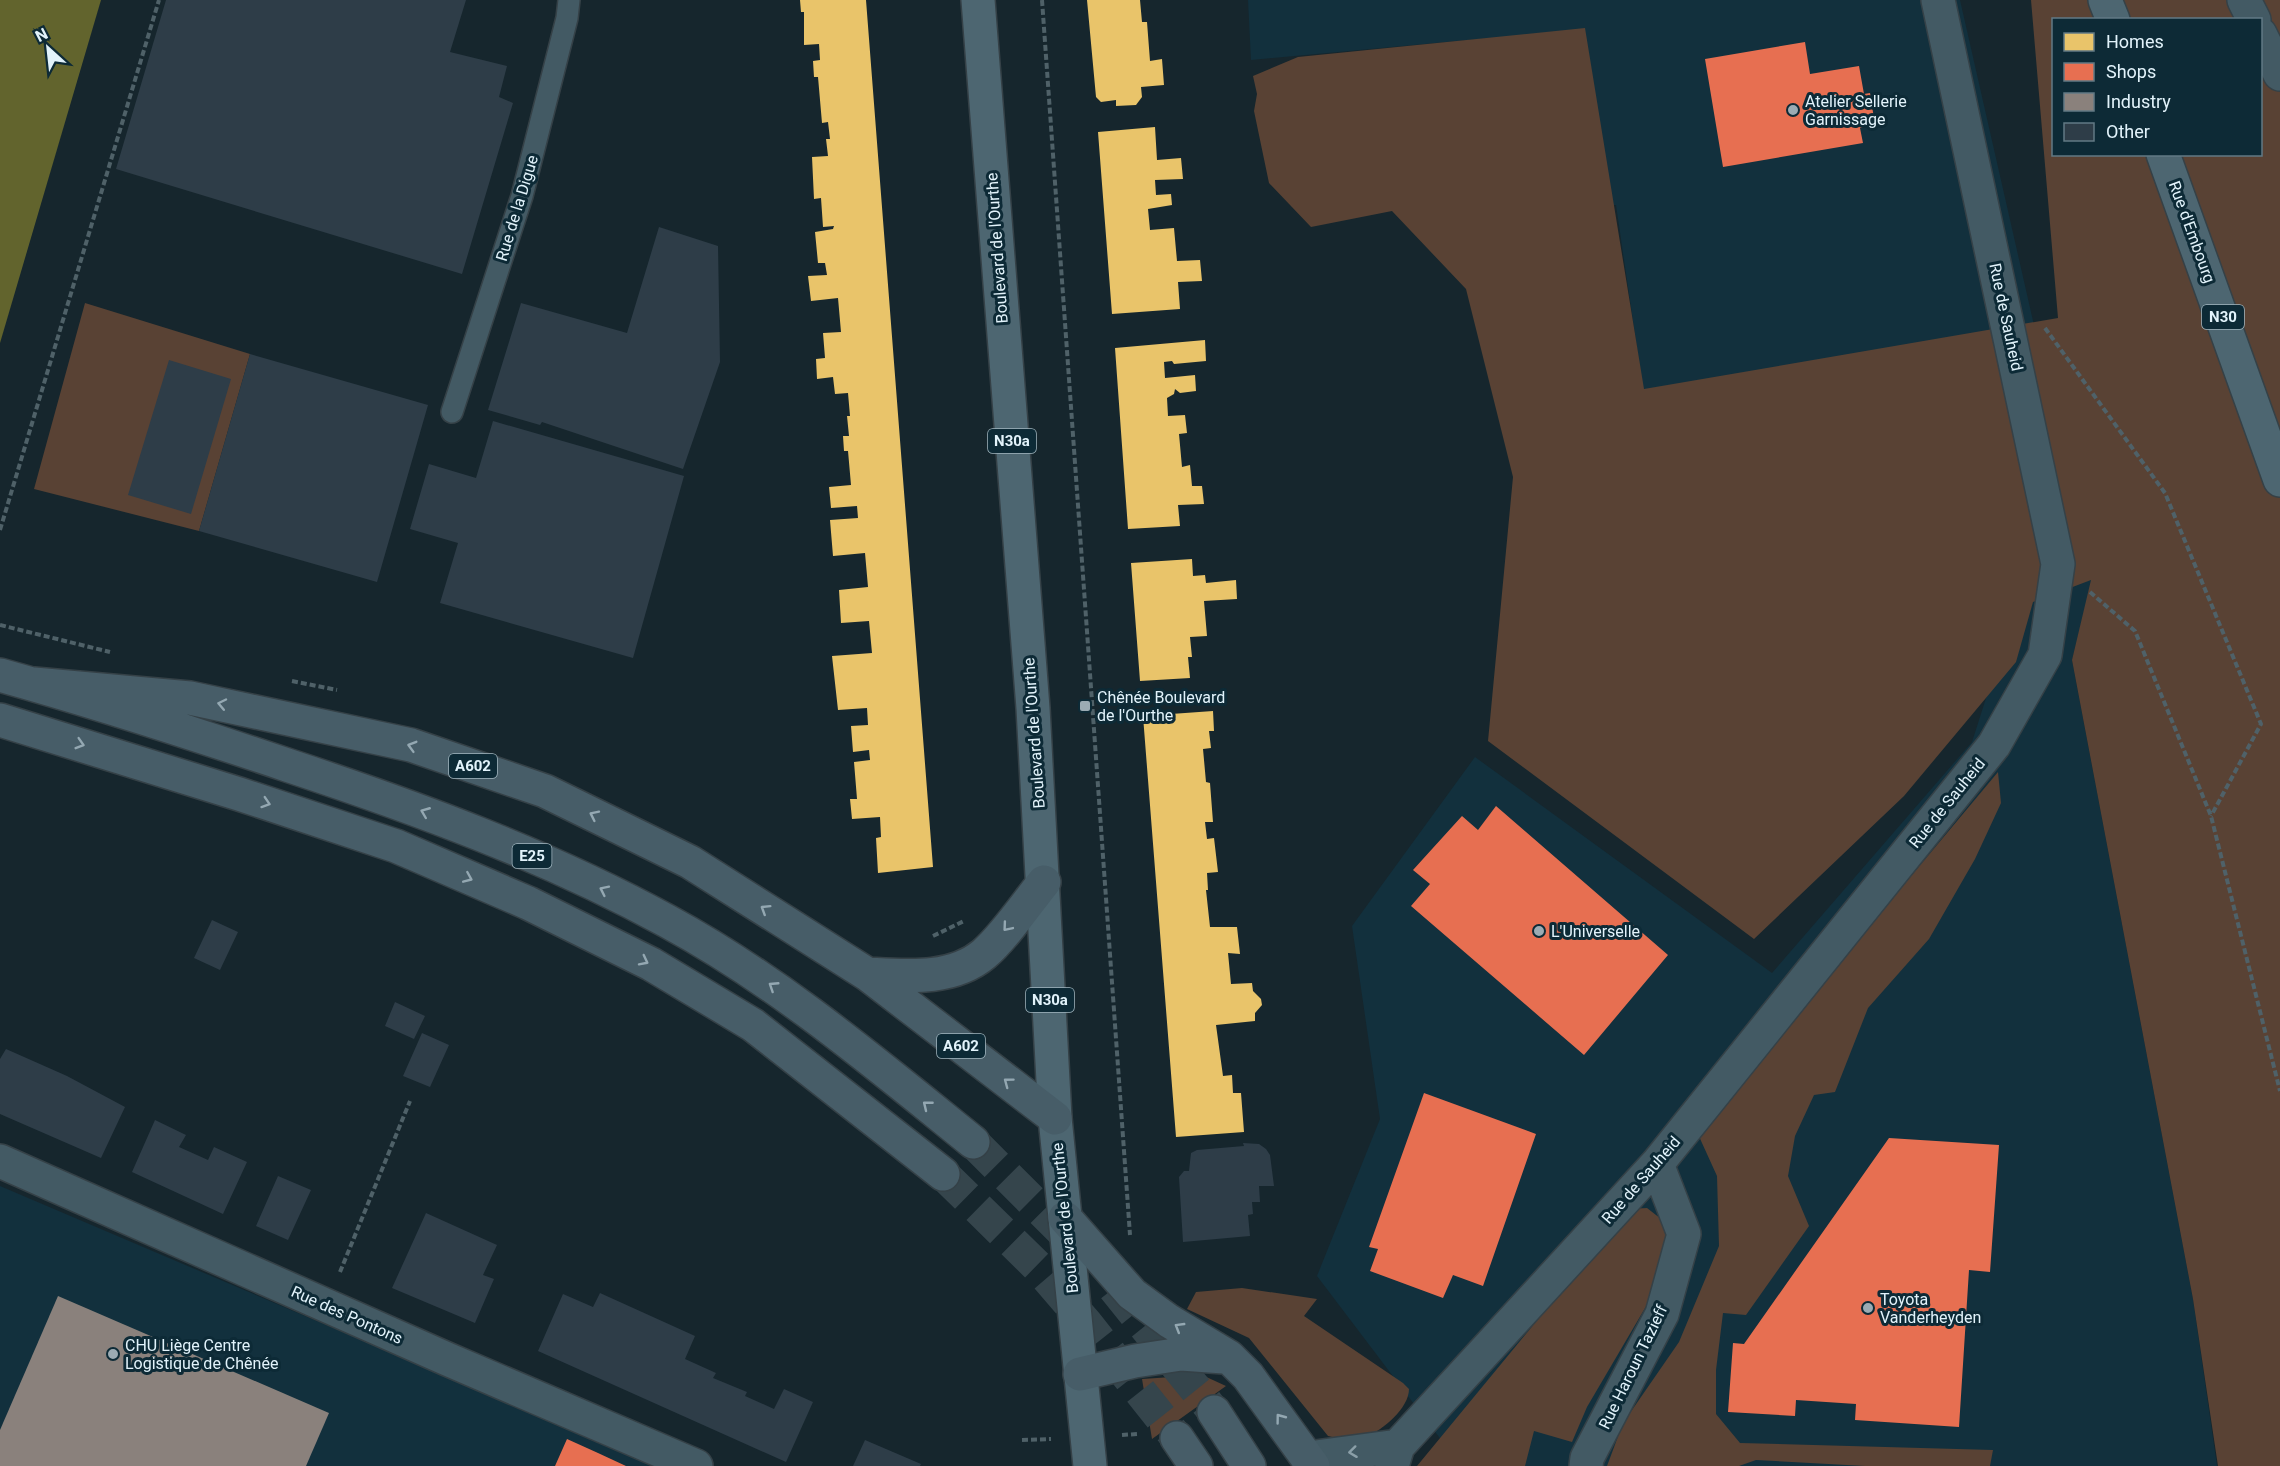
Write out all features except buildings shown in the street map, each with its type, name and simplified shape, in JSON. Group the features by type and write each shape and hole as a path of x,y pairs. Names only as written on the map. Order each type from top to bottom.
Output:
{"highway":[{"name":"E25","path":"0,675 406,805 542,860 668,921 777,988 973,1142"},
{"name":"A602","path":"34,684 190,698 411,745 545,791 690,862 867,974 1055,1118"},
{"path":"12,723 396,846 538,908 651,964 753,1025 942,1174"},
{"path":"867,974 917,976 947,972 984,954 1044,882"},
{"path":"1065,1218 1132,1294 1169,1321 1229,1357 1248,1376 1311,1462"},
{"path":"1080,1374 1135,1361 1180,1354 1229,1357"},
{"path":"1214,1412 1250,1466"},
{"path":"1178,1438 1196,1466"}],"main road":[{"name":"Boulevard de l'Ourthe","path":"978,0 1044,882 1055,1118 1090,1466"},
{"path":"2105,0 2112,18"},
{"name":"Rue d'Embourg","path":"2164,156 2280,480"}],"street":[{"name":"Rue de Sauheid","path":"1311,1462 1395,1456 1657,1164 1994,745 2045,655 2058,564 1938,0"},
{"path":"2244,0 2253,18"},
{"path":"2262,38 2280,74"},
{"name":"Rue des Pontons","path":"0,1161 325,1306 696,1466"},
{"name":"Rue Haroun Tazieff","path":"1586,1466 1587,1458 1662,1314 1684,1233 1657,1164"}],"lane":[{"name":"Rue de la Digue","path":"452,412 522,196 567,18 569,0"}],"path":[{"path":"0,530 159,0"},
{"path":"1042,0 1128,1219 1133,1242"},
{"path":"2042,323 2165,493 2261,724 2211,816"},
{"path":"2058,564 2135,632 2211,816 2280,1091"},
{"path":"0,625 45,638"},
{"path":"325,1306 410,1101"}],"shaded area":[{"path":"0,0 101,0 0,343"},
{"path":"1248,0 1960,0 2092,580 2072,660 2193,1299 2217,1466 1461,1466 1317,1276 1380,1119 1352,926 1475,757 1772,973 1972,742 2032,554 1643,389 1616,205 1531,211 1490,38 1251,60"},
{"path":"2031,0 2280,0 2280,1466 2218,1466 2193,1299 2072,660 2091,580 2033,602 2016,662 1904,796 1754,939 1488,741 1513,477 1466,289 1392,211 1311,227 1269,183 1254,111 1257,94 1253,76 1298,57 1585,28 1644,389 2058,318"},
{"path":"85,303 250,354 199,531 34,489"},
{"path":"1998,772 2001,803 1975,859 1929,939 1868,1008 1835,1092 1814,1095 1795,1136 1788,1176 1809,1226 1746,1315 1723,1313 1716,1370 1716,1414 1740,1443 1993,1450 1990,1466 1865,1466 1756,1460 1739,1466 1607,1466 1623,1423 1679,1342 1719,1246 1717,1176 1697,1132"},
{"path":"0,1186 657,1466 0,1466"},
{"path":"1647,1208 1665,1222 1672,1241 1658,1286 1587,1407 1572,1442 1534,1431 1525,1466 1417,1466 1629,1209"},
{"path":"1242,1288 1317,1299 1304,1316 1403,1383 1409,1389 1405,1404 1400,1411 1380,1429 1362,1439 1347,1440 1328,1436 1249,1338 1187,1309 1196,1292"},
{"path":"1202,1375 1226,1386 1152,1439 1142,1379"}],"tunnel":[{"path":"973,1142 1080,1249"},
{"path":"943,1174 1037,1266 1086,1323 1177,1438"},
{"path":"1114,1288 1214,1412"}],"place":[{"name":"Atelier Sellerie Garnissage","path":"1793,110"},
{"name":"Chênée Boulevard de l'Ourthe","path":"1085,706"},
{"name":"L'Universelle","path":"1539,931"},
{"name":"Toyota Vanderheyden","path":"1868,1308"},
{"name":"CHU Liège Centre Logistique de Chênée","path":"113,1354"}]}
